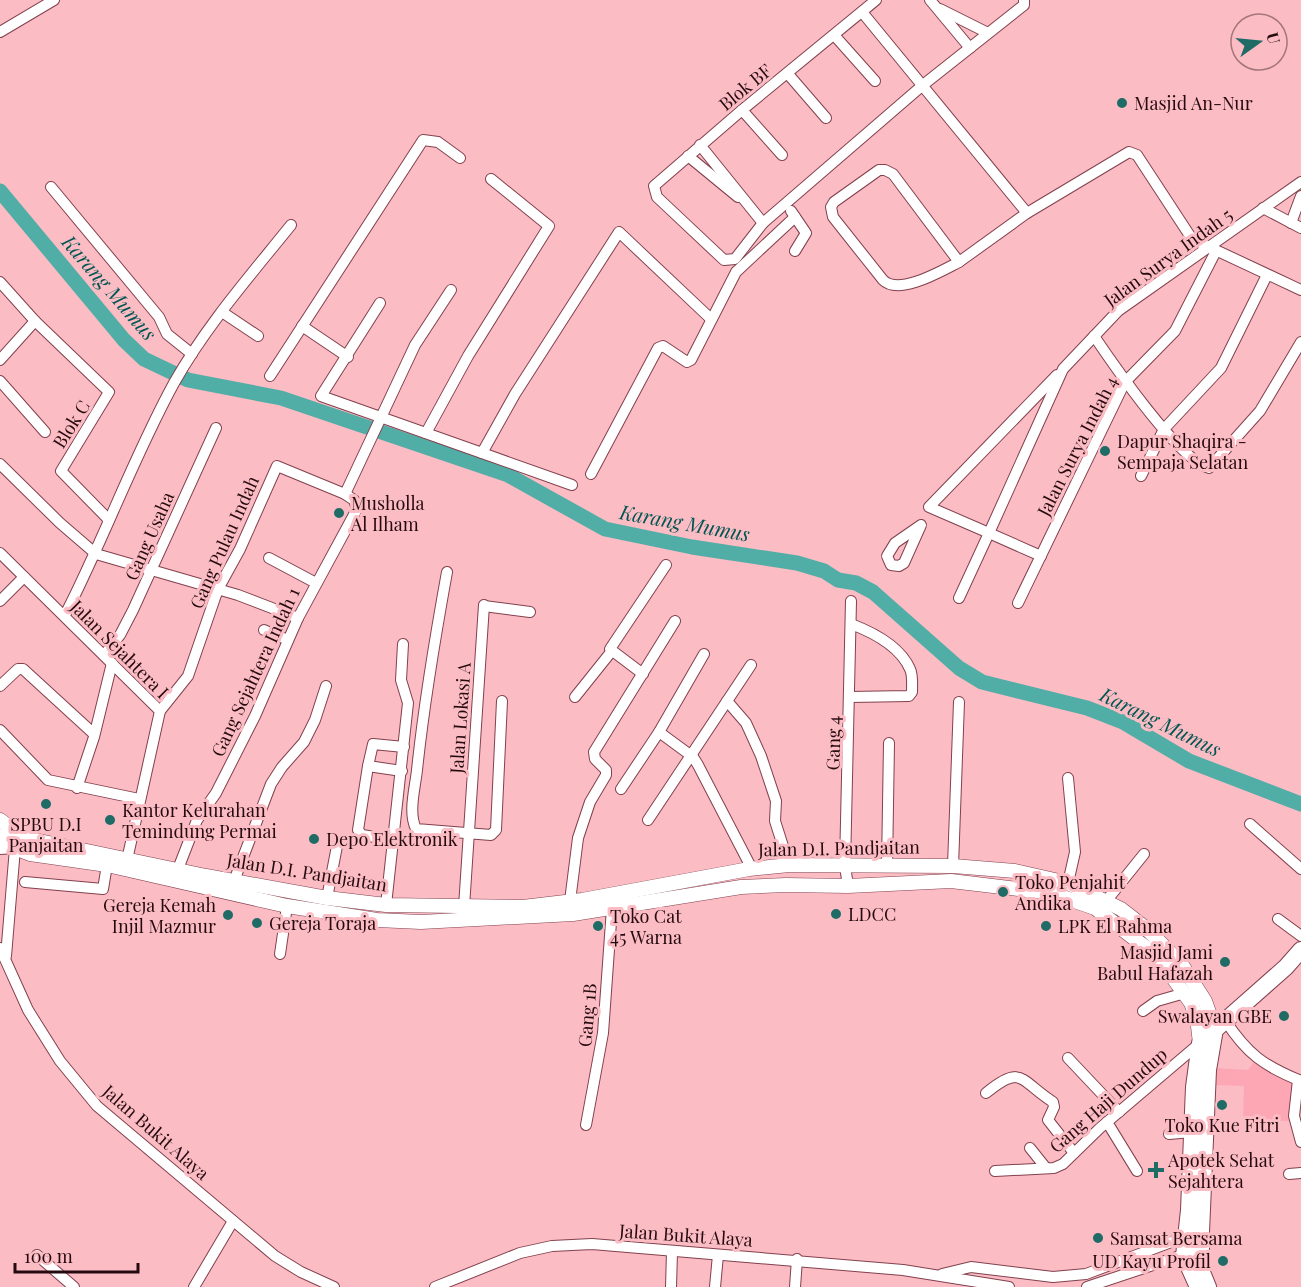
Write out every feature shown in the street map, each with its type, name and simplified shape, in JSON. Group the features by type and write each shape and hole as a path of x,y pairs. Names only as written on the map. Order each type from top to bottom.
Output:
{"highway":[{"path":"1200,1043 1286,967 1301,950"},
{"name":"Jalan D.I. Pandjaitan","path":"1184,1256 1194,1234 1208,1070 1220,1025"},
{"name":"Jalan D.I. Pandjaitan","path":"1200,1043 1194,1087 1192,1132 1194,1234 1201,1249 1201,1270 1208,1287"},
{"path":"1184,1256 1198,1287"}],"main road":[{"name":"Jalan D.I. Pandjaitan","path":"1,834 234,881 327,898 386,905 523,906 570,901 752,869 789,865 954,866 1015,871 1068,883 1107,900 1148,930 1182,964 1220,1025"},
{"path":"1,834 15,848"},
{"name":"Jalan D.I. Pandjaitan","path":"15,848 30,854 107,866 287,906 377,920 452,921 573,914 741,887 848,886 951,881 1051,893 1095,908 1111,918 1158,957 1185,993 1197,1018 1200,1043"},
{"path":"452,921 458,907"}],"street":[{"path":"0,32 54,0"},
{"name":"Blok BF","path":"763,223 735,259 728,261 654,191 654,186 700,145 876,0"},
{"path":"700,145 763,223 923,86 1024,5 1024,0"},
{"path":"932,3 988,33"},
{"path":"932,3 970,48"},
{"path":"862,12 1027,213"},
{"path":"834,35 874,81"},
{"path":"788,74 826,118"},
{"path":"742,110 782,154"},
{"path":"270,376 423,140 438,142 460,158"},
{"path":"958,262 893,174 879,170 834,202 831,207 833,216 883,280 893,287 940,272 958,262 1027,213 1124,153 1132,152 1137,155 1186,232 1212,250 1301,290"},
{"path":"688,156 743,200"},
{"path":"426,433 468,356 549,226 491,179"},
{"name":"Jalan Surya Indah 5","path":"929,507 1118,311 1212,250 1263,208 1301,182"},
{"path":"51,187 159,317 167,333 192,355"},
{"path":"1263,208 1296,226 1301,196"},
{"path":"785,204 805,237 795,251"},
{"path":"591,474 658,348 663,346 688,362 736,272 798,222"},
{"path":"65,615 96,554 109,520 174,383 241,285 291,225"},
{"path":"482,453 515,394 619,232 711,319"},
{"name":"Jalan Surya Indah 4","path":"1018,603 1125,382 1175,331 1212,250"},
{"path":"1141,476 1164,429 1221,368 1267,275"},
{"path":"0,360 35,321 2,289"},
{"path":"345,494 415,345 452,290"},
{"path":"380,303 348,357 321,396 572,485"},
{"path":"222,312 258,336"},
{"name":"Blok C","path":"35,321 109,392 61,471 109,520"},
{"path":"302,326 348,357"},
{"path":"1094,336 1125,382 1164,429 1206,468 1213,467 1260,411 1301,342"},
{"name":"Jalan Surya Indah 5","path":"959,598 1063,369"},
{"path":"0,381 45,432"},
{"name":"Gang Usaha","path":"108,659 152,570 216,428"},
{"path":"0,464 60,524 96,554 218,589 298,618"},
{"name":"Gang Pulau Indah","path":"160,711 188,676 218,589 240,549 277,466 345,494"},
{"name":"Gang Sejahtera Indah 1","path":"178,869 197,820 216,793 255,716 315,583 357,508 354,500 345,494"},
{"path":"921,525 929,507 1041,556"},
{"name":"Jalan Sejahtera I","path":"0,553 160,711 127,860"},
{"path":"269,558 315,583"},
{"path":"574,697 610,652 666,565"},
{"path":"447,572 427,682 411,819 416,829 491,835 496,830 502,701"},
{"path":"0,601 24,577"},
{"name":"Gang 4","path":"848,886 845,866 851,601"},
{"name":"Jalan Lokasi A","path":"458,907 470,833 484,606 530,612"},
{"path":"570,901 578,838 590,802 606,775 606,770 594,756 675,621"},
{"path":"850,697 909,696 912,692 910,667 892,646 871,632 851,624"},
{"path":"264,630 288,640"},
{"path":"386,905 408,703 401,680 403,644"},
{"path":"610,652 643,674"},
{"path":"621,789 659,732 704,654"},
{"path":"77,788 94,734 108,659"},
{"path":"648,820 751,665"},
{"path":"0,686 18,669 23,669 94,734"},
{"path":"234,881 271,784 282,767 304,742 315,720 326,686"},
{"path":"726,701 751,732 769,778 776,801 775,821 789,865"},
{"path":"954,866 959,702"},
{"path":"0,730 48,780 77,788 139,799"},
{"path":"659,732 691,756 698,765 752,869"},
{"path":"887,866 889,743"},
{"path":"394,840 362,835 358,830 373,744 404,747"},
{"path":"368,766 402,771"},
{"path":"1068,778 1076,852 1068,883"},
{"path":"1250,824 1301,869"},
{"path":"327,898 337,846"},
{"name":"Jalan Bukit Alaya","path":"15,848 3,952 15,986 27,1010 60,1061 97,1106 275,1256 301,1272 334,1287"},
{"path":"1107,900 1143,854"},
{"path":"25,882 100,890 104,887 107,866"},
{"path":"280,954 287,906"},
{"name":"Gang 1B","path":"586,1125 603,1033 612,908"},
{"path":"1278,919 1301,936"},
{"path":"1143,1011 1157,1001 1185,993"},
{"path":"1220,1025 1259,1060 1299,1080 1294,1116 1301,1142"},
{"name":"Gang Haji Dundup","path":"995,1171 1046,1168 1063,1164 1107,1122 1200,1043"},
{"path":"1068,1058 1119,1112"},
{"path":"986,1093 1003,1078 1010,1076 1019,1078 1053,1102 1054,1107 1048,1120 1074,1153"},
{"path":"1107,1122 1137,1171"},
{"path":"1169,1134 1192,1132"},
{"path":"1030,1148 1046,1168"},
{"path":"1289,1174 1301,1173"},
{"path":"194,1287 233,1221"},
{"name":"Jalan Bukit Alaya","path":"941,1274 971,1266 1032,1281 1086,1274 1148,1253 1194,1234"},
{"name":"Jalan Bukit Alaya","path":"435,1287 505,1258 552,1246 592,1244 941,1274 1009,1287"},
{"path":"1087,1287 1111,1284 1201,1249"},
{"path":"671,1287 672,1251"},
{"path":"1148,1253 1152,1268"},
{"path":"37,1255 75,1287"},
{"path":"715,1287 718,1255"},
{"path":"795,1287 796,1260"}],"shaded area":[{"path":"1255,1060 1292,1078 1290,1121 1243,1119 1244,1086 1215,1085 1216,1068 1248,1070"}],"waterway":[{"name":"Karang Mumus","path":"0,191 124,340 144,359 188,380 281,398 508,475 605,529 692,547 797,563 824,571 838,580 856,583 873,592 959,668 982,682 1087,708 1123,722 1189,761 1301,804"}],"place":[{"name":"Masjid An-Nur","path":"1122,103"},
{"name":"Dapur Shaqira - Sempaja Selatan","path":"1105,451"},
{"name":"Musholla Al Ilham","path":"339,513"},
{"name":"SPBU D.I Panjaitan","path":"46,804"},
{"name":"Kantor Kelurahan Temindung Permai","path":"110,820"},
{"name":"Depo Elektronik","path":"314,839"},
{"name":"Toko Penjahit Andika","path":"1003,892"},
{"name":"LDCC","path":"836,914"},
{"name":"Gereja Kemah Injil Mazmur","path":"228,915"},
{"name":"Gereja Toraja","path":"257,923"},
{"name":"Toko Cat 45 Warna","path":"598,926"},
{"name":"LPK El Rahma","path":"1046,926"},
{"name":"Masjid Jami Babul Hafazah","path":"1225,962"},
{"name":"Swalayan GBE","path":"1284,1016"},
{"name":"Toko Kue Fitri","path":"1222,1105"},
{"name":"Apotek Sehat Sejahtera","path":"1156,1170"},
{"name":"Samsat Bersama","path":"1098,1238"},
{"name":"UD Kayu Profil","path":"1223,1261"}]}
